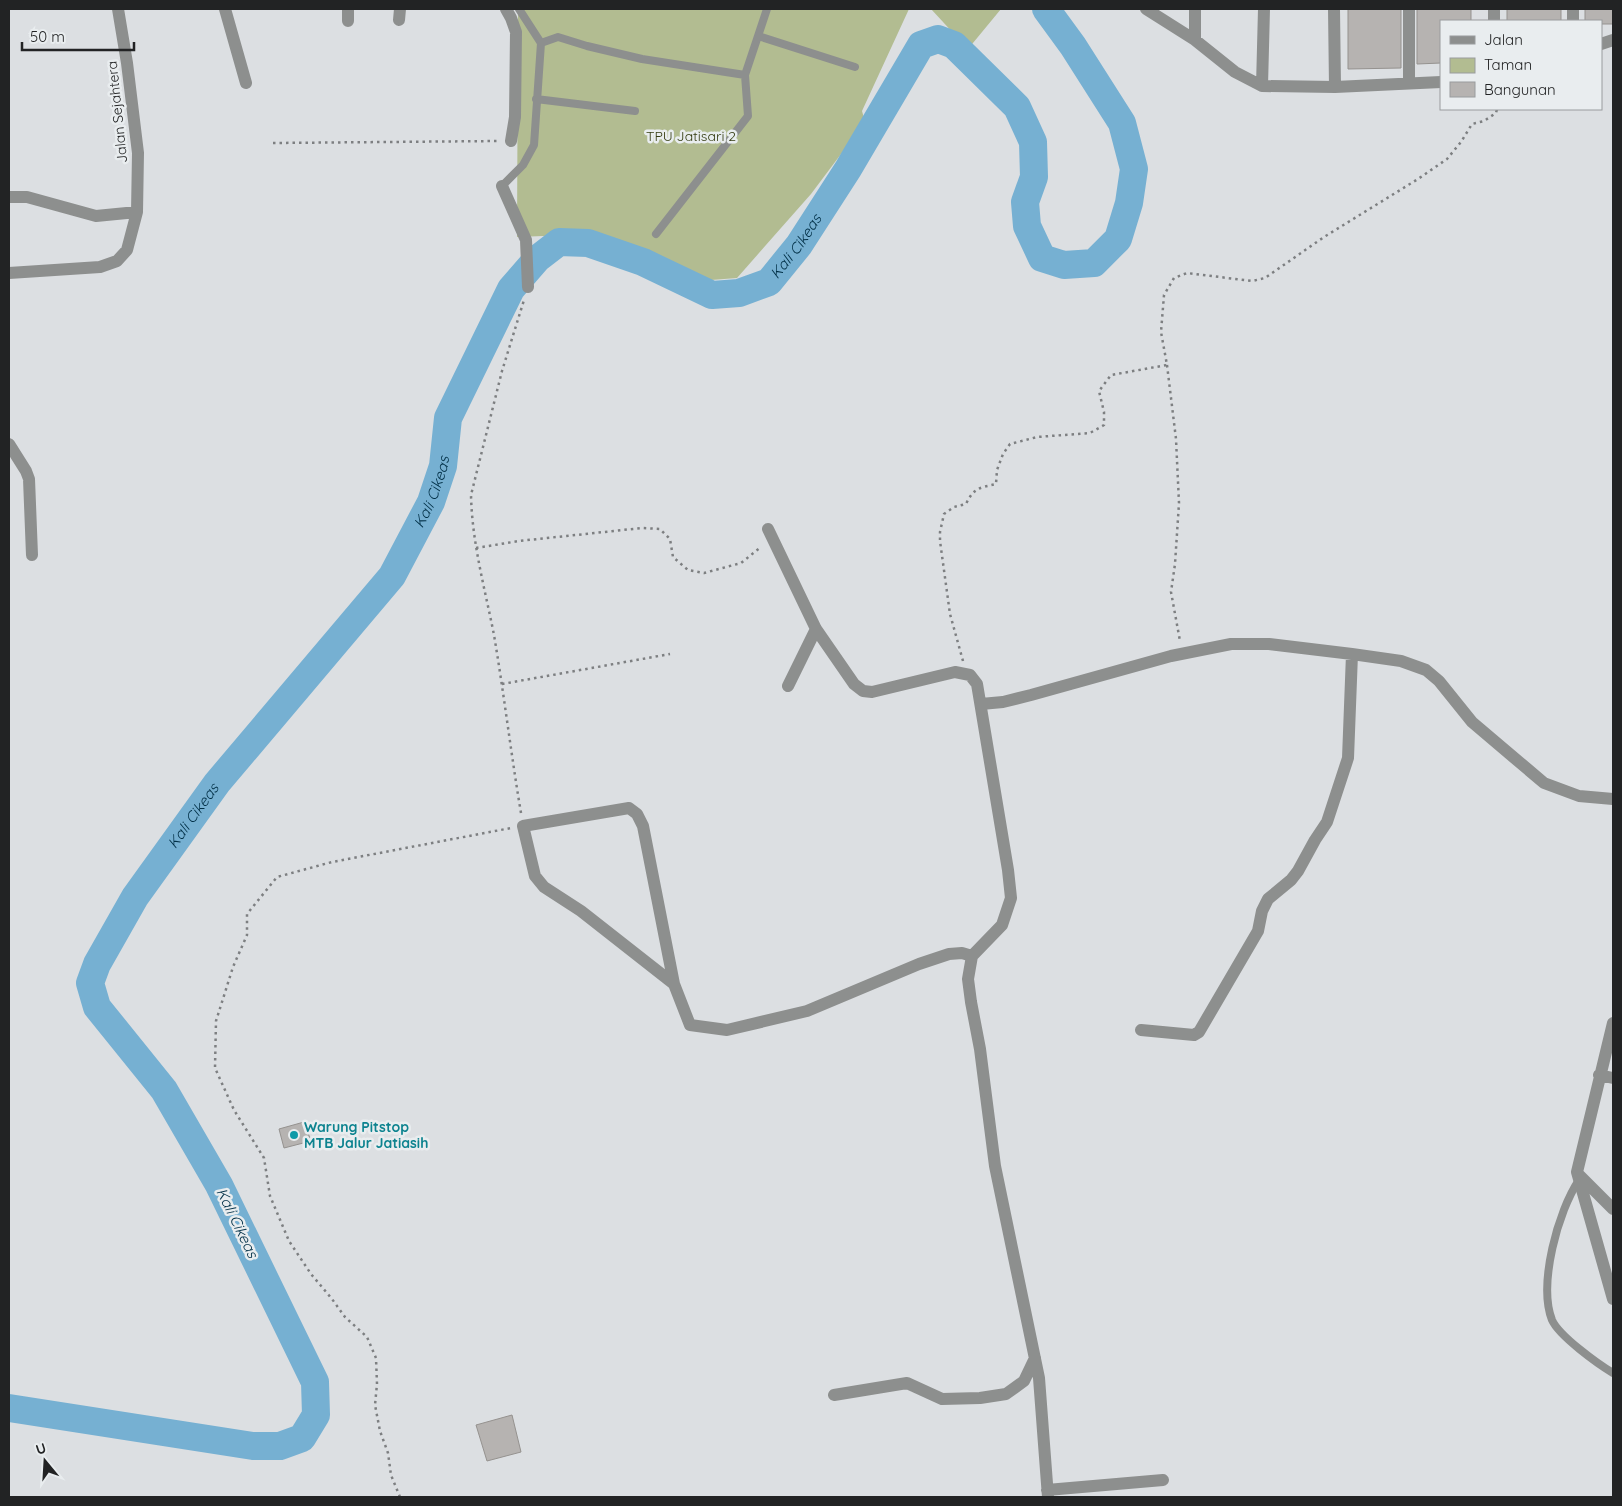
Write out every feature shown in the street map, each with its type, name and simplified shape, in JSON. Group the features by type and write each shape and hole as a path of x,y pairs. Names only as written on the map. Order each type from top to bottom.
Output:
{"street":[{"name":"Jalan Sejahtera","path":"9,273 100,267 117,261 127,250 137,212 138,153 128,63 118,9"},
{"path":"225,9 246,83"},
{"path":"506,9 512,18 516,32 514,117 511,141"},
{"path":"1146,9 1195,40 1235,72 1262,86 1335,87 1440,82"},
{"path":"1195,9 1195,40"},
{"path":"1262,86 1264,9"},
{"path":"1334,9 1335,87"},
{"path":"1409,83 1410,9"},
{"path":"502,186 526,240 528,286"},
{"path":"9,197 27,196 96,216 137,212"},
{"path":"9,444 26,471 29,480 32,555"},
{"path":"770,533 816,629 854,684 863,691 872,692 955,672 970,675 977,684 1011,898 1002,925 972,956 968,980 980,1049 995,1166 1039,1378 1047,1494 1163,1480"},
{"path":"788,686 816,629"},
{"path":"981,704 1003,702 1031,696 1181,654 1231,644 1269,644 1400,661 1426,670 1438,681 1472,722 1544,783 1579,796 1613,799"},
{"path":"1141,1030 1194,1035 1199,1032 1258,932 1262,911 1268,899 1291,880 1327,822 1348,758 1352,654"},
{"path":"674,984 581,911 544,887 535,876 523,826 629,808 637,814 644,826 674,984 690,1025 727,1030 807,1010 948,954 962,953 972,956"},
{"path":"1613,1023 1599,1075 1578,1176 1613,1299"},
{"path":"1599,1075 1613,1078"},
{"path":"1578,1176 1613,1209"},
{"path":"834,1395 907,1383 942,1399 980,1398 1006,1394 1024,1381 1035,1358"}],"lane":[{"path":"502,186 523,165 534,145 540,43 519,9"},
{"path":"656,234 748,116 745,75 767,9"},
{"path":"758,36 855,68"},
{"path":"540,43 558,37 642,59 745,75"},
{"path":"536,99 635,112"},
{"path":"1578,1176 1558,1226 1549,1266 1546,1296 1553,1322 1574,1345 1613,1373"}],"path":[{"path":"1181,654 1171,592 1179,503 1176,439 1168,365 1161,332 1164,295 1174,278 1187,273 1252,282 1265,278 1324,237 1447,159 1461,142 1472,124 1484,121 1496,113 1497,110"},
{"path":"273,143 511,141"},
{"path":"400,1497 391,1474 388,1453 380,1431 375,1405 377,1384 376,1358 367,1337 345,1318 311,1274 289,1241 270,1196 264,1158 234,1110 215,1068 216,1021 233,967 247,935 248,914 277,877 332,862 523,826 502,684 476,548 471,495 502,371 528,286"},
{"path":"966,674 958,638 950,614 940,541 944,514 954,507 966,504 977,488 996,484 997,470 1003,454 1010,444 1037,437 1090,433 1104,425 1104,412 1099,391 1111,375 1168,365"},
{"path":"476,548 520,541 642,528 660,529 670,539 673,557 688,570 704,574 741,563 770,533"},
{"path":"502,684 670,654"}],"green space":[{"name":"TPU Jatisari 2","path":"518,9 909,9 862,111 865,122 811,194 737,278 698,281 596,234 517,237"},
{"path":"931,9 1001,9 968,49"}],"building":[{"path":"1348,9 1401,9 1401,68 1348,69"},
{"path":"1417,9 1471,9 1471,20 1440,20 1440,63 1417,64"},
{"path":"1507,9 1561,9 1561,20 1507,20"},
{"path":"1585,9 1613,9 1613,24 1602,24 1602,20 1585,20"},
{"name":"Warung Pitstop MTB Jalur Jatiasih","path":"304,1122 311,1141 284,1148 279,1129"},
{"path":"512,1415 521,1452 487,1461 476,1425"}],"waterway":[{"name":"Kali Cikeas","path":"9,1408 253,1446 280,1446 302,1438 316,1415 315,1382 219,1185 164,1090 97,1007 90,983 97,964 135,897 217,783 392,576 431,502 443,466 448,418 511,289 537,259 559,242 588,243 643,262 712,295 739,293 769,282 799,245 848,169 921,45 938,39 954,45 1017,107 1033,142 1034,177 1025,202 1027,226 1042,258 1064,265 1094,263 1118,239 1129,203 1134,169 1122,123 1073,46 1046,9"}],"place":[{"name":"Warung Pitstop MTB Jalur Jatiasih","path":"294,1135"}]}
